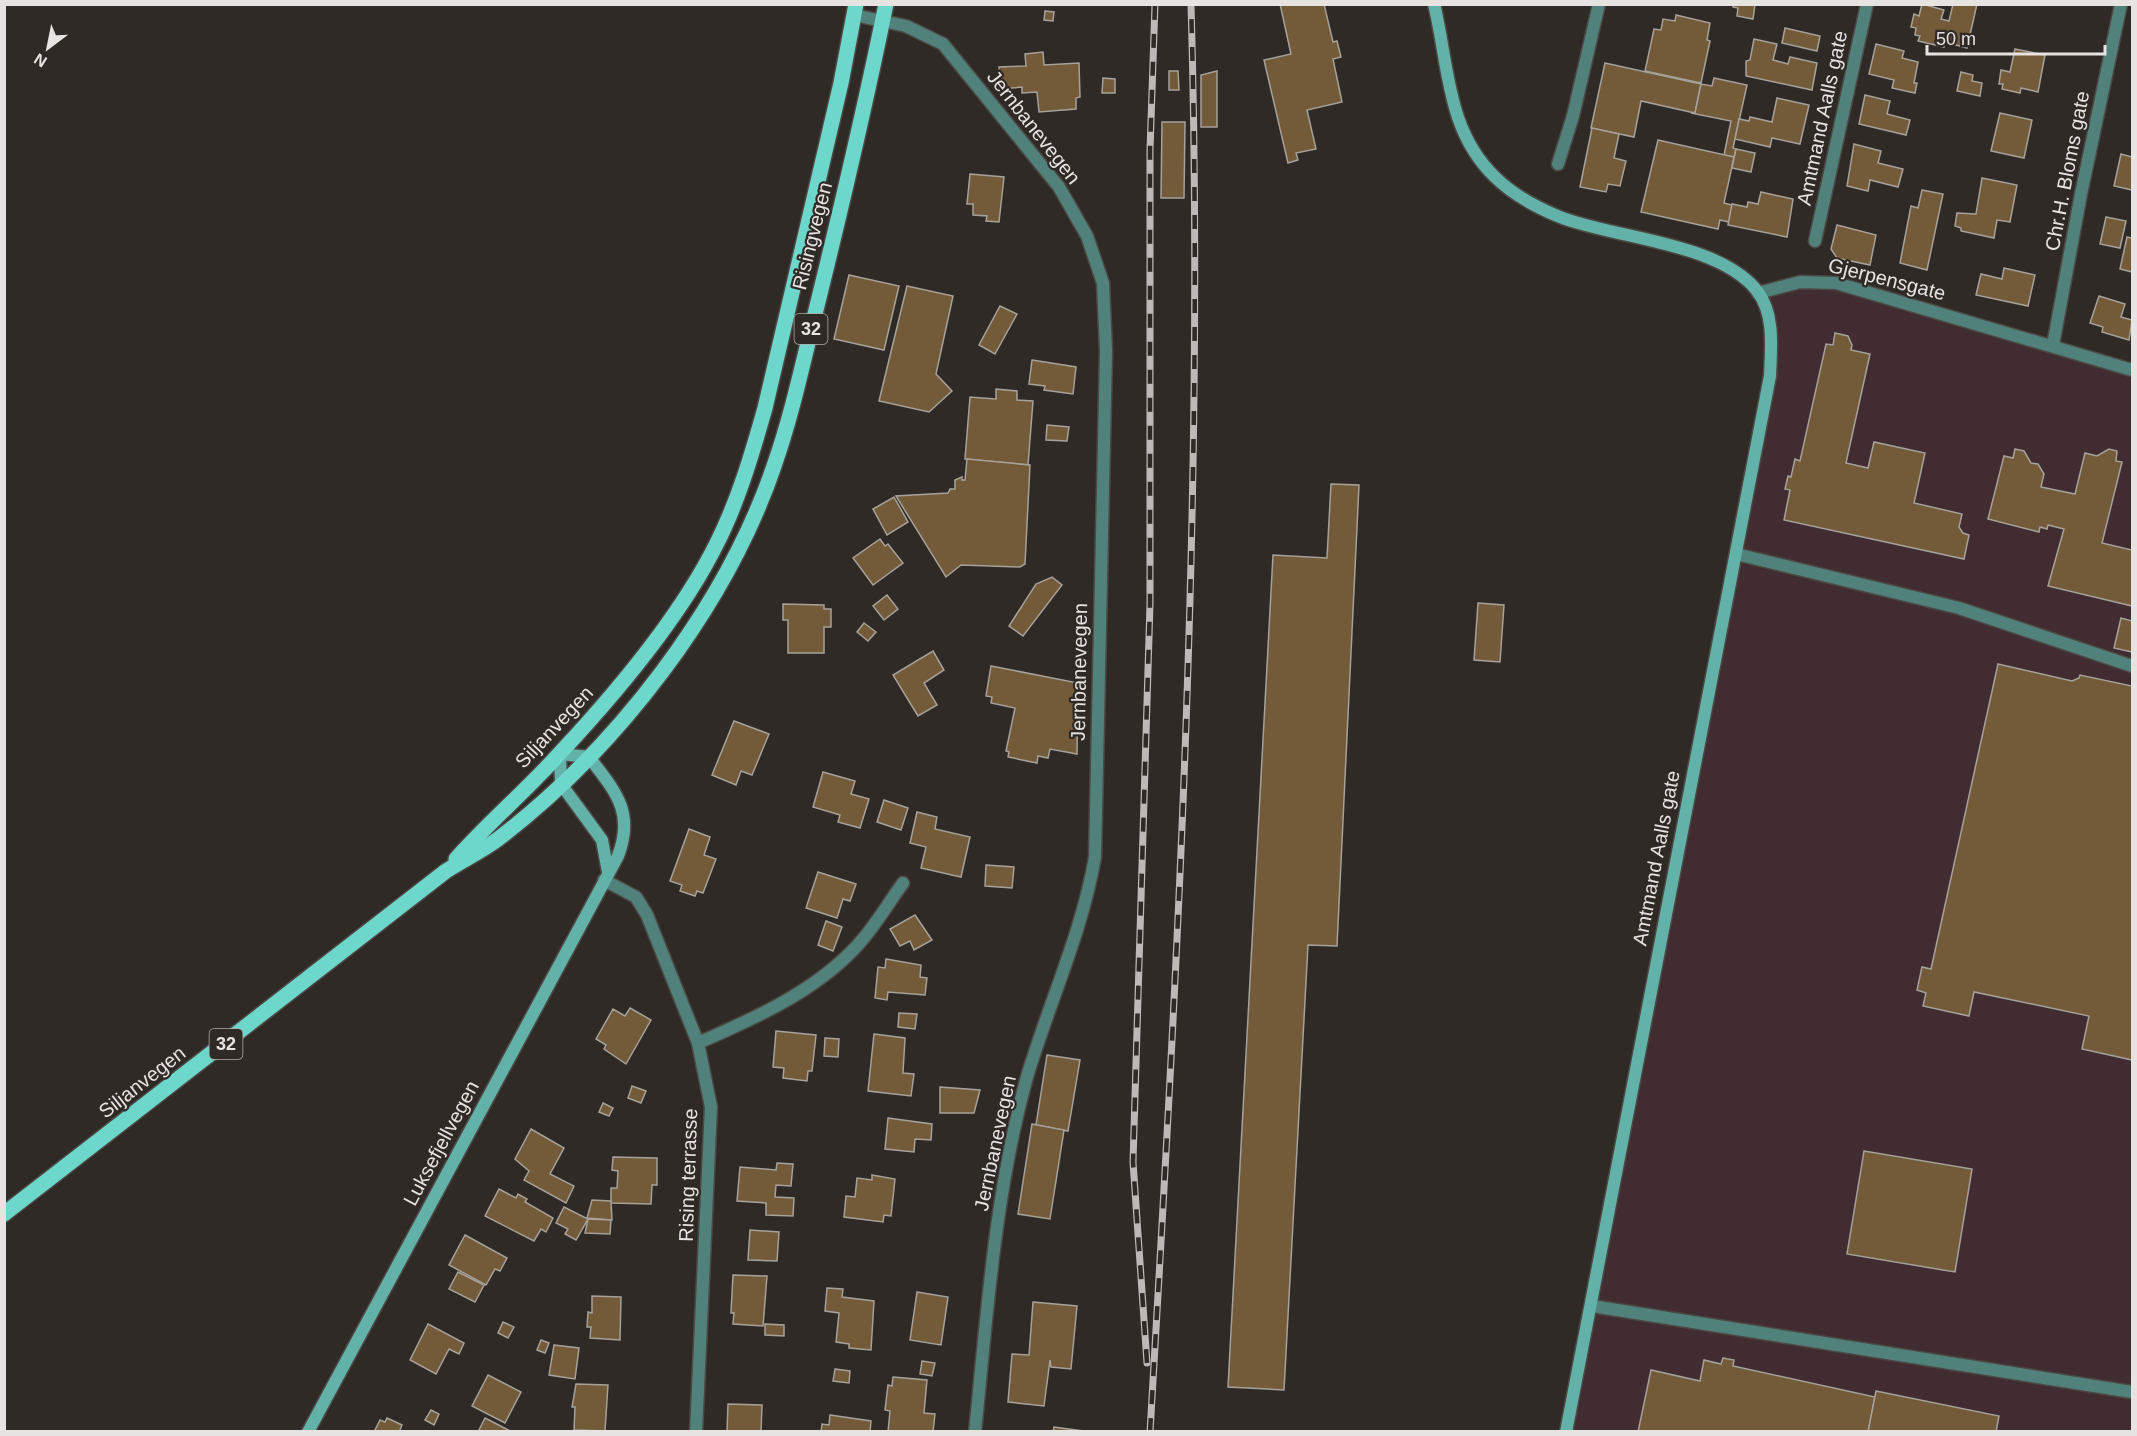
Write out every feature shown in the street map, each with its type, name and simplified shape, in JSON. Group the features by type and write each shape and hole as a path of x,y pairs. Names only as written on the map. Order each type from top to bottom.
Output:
{"main road":[{"name":"Risingvegen","path":"688,636 746,533 774,467 790,416 842,206 886,4"},
{"path":"1434,4 1452,101 1462,133 1495,177 1538,206 1587,225 1702,255 1730,269 1758,293"},
{"name":"Risingvegen","path":"681,602 716,545 751,459 842,83 855,10"},
{"name":"Amtmand Aalls gate","path":"1566,1431 1592,1306 1650,987 1770,376 1768,315 1758,293"},
{"name":"Siljanvegen","path":"446,871 483,829 560,754 620,686 681,602"},
{"name":"Siljanvegen","path":"4,1214 446,871 497,840 589,757 646,693 688,636"},
{"path":"589,757 560,754 561,784 602,840 606,876"},
{"name":"Luksefjellvegen","path":"308,1431 623,843 626,831 618,794 589,757"}],"street":[{"path":"1558,164 1573,116 1599,4"},
{"name":"Amtmand Aalls gate","path":"1815,240 1867,4"},
{"name":"Chr.H. Bloms gate","path":"2053,345 2081,194 2121,4"},
{"name":"Jernbanevegen","path":"855,10 883,21 906,26 943,44 1059,187 1087,236 1102,283 1106,351 1095,857 1088,895 1027,1078 1012,1142 997,1231 975,1431"},
{"name":"Gjerpensgate","path":"1758,293 1800,282 1836,283 2133,370"},
{"path":"1736,554 1959,608 2133,666"},
{"name":"Rising terrasse","path":"606,876 636,897 647,915 698,1043 711,1107 696,1431"},
{"path":"698,1043 759,1016 821,978 855,949 903,883"},
{"path":"1592,1306 2133,1392"}],"shaded area":[{"path":"1816,281 2132,370 2132,1431 1564,1432 1771,340 1758,293"}],"building":[{"path":"1280,4 1324,4 1333,42 1337,41 1341,57 1333,59 1342,102 1307,110 1316,149 1296,153 1298,160 1288,163 1264,60 1291,54"},
{"path":"1734,4 1755,4 1753,19 1737,16 1738,8 1733,7"},
{"path":"1922,4 1944,10 1941,19 1949,21 1953,4 1977,4 1967,48 1945,42 1944,47 1918,41 1920,36 1915,35 1916,28 1911,27 1914,14 1919,16"},
{"path":"1045,11 1054,12 1053,21 1044,20"},
{"path":"1676,15 1710,23 1707,40 1710,41 1701,83 1645,71 1654,29 1661,30 1663,19 1675,21"},
{"path":"1785,28 1820,36 1817,51 1782,43"},
{"path":"1754,39 1777,44 1773,60 1788,64 1790,57 1817,63 1812,90 1746,76 1746,61 1750,60"},
{"path":"1876,44 1904,51 1902,58 1918,62 1914,83 1917,83 1915,93 1892,88 1894,80 1869,74"},
{"path":"2015,49 2045,55 2038,92 2021,88 2020,93 2002,89 2003,84 1999,84 2001,70 2010,72"},
{"path":"1043,52 1044,65 1079,63 1080,97 1076,98 1076,109 1039,112 1037,92 1022,93 1022,87 1001,89 999,67 1026,66 1025,54"},
{"path":"1605,63 1701,84 1695,113 1641,101 1634,137 1591,128"},
{"path":"1169,71 1178,71 1179,90 1169,90"},
{"path":"1217,71 1217,127 1201,127 1201,75"},
{"path":"1961,72 1973,75 1972,81 1982,83 1980,96 1957,91"},
{"path":"1103,78 1115,79 1115,93 1102,93"},
{"path":"1714,78 1747,85 1733,148 1736,149 1734,157 1724,155 1731,121 1691,113 1695,113 1701,84 1712,86"},
{"path":"1865,95 1890,101 1887,114 1910,120 1906,135 1859,124"},
{"path":"1777,98 1809,105 1800,144 1772,138 1770,147 1735,139 1739,119 1749,121 1750,117 1772,122"},
{"path":"2000,113 2032,120 2024,158 1991,151"},
{"path":"1162,122 1185,122 1184,198 1161,198"},
{"path":"1592,128 1619,134 1614,158 1626,161 1620,186 1608,184 1606,192 1580,187"},
{"path":"1658,140 1734,157 1724,203 1732,205 1729,222 1720,220 1718,229 1641,212"},
{"path":"1854,144 1881,151 1878,163 1903,169 1898,187 1870,180 1868,191 1847,186"},
{"path":"1736,149 1755,153 1751,172 1732,168"},
{"path":"2121,154 2132,157 2132,190 2114,186"},
{"path":"970,174 1004,177 999,222 986,221 987,216 973,215 973,204 967,204"},
{"path":"1982,178 2017,185 2010,222 1997,220 1994,238 1961,231 1961,228 1955,226 1957,213 1976,214"},
{"path":"1922,190 1943,194 1927,270 1900,263 1911,206 1918,208"},
{"path":"1761,192 1793,199 1787,237 1728,225 1732,204 1747,207 1748,202 1758,204"},
{"path":"2106,217 2126,221 2120,248 2100,244"},
{"path":"1837,225 1876,235 1870,265 1837,258 1831,249"},
{"path":"2127,237 2132,238 2132,272 2120,269"},
{"path":"2004,268 2035,275 2028,306 1976,295 1981,274 2002,279"},
{"path":"849,275 899,286 884,350 834,339"},
{"path":"907,286 953,296 936,374 952,391 929,412 879,401"},
{"path":"2099,296 2125,304 2121,317 2132,320 2129,340 2102,332 2103,327 2090,323"},
{"path":"1000,306 1017,314 995,354 979,345"},
{"path":"1835,333 1848,336 1852,345 1851,350 1870,354 1846,463 1868,468 1874,442 1925,453 1914,503 1962,514 1959,527 1963,533 1969,535 1964,559 1784,520 1790,490 1785,489 1788,476 1791,477 1795,459 1800,461 1826,344 1833,345"},
{"path":"1032,360 1076,367 1073,394 1044,390 1045,386 1029,384"},
{"path":"996,389 1017,391 1017,400 1033,401 1028,465 965,459 970,397 996,399"},
{"path":"1047,425 1069,427 1067,441 1046,440"},
{"path":"2015,449 2024,451 2031,463 2038,464 2044,474 2041,487 2075,494 2085,453 2097,456 2109,449 2117,451 2116,461 2122,462 2102,543 2132,550 2132,606 2048,586 2064,529 2048,525 2047,529 2040,527 2039,532 1988,519 2004,456 2013,458"},
{"path":"967,459 1030,465 1025,564 1020,567 961,565 946,577 896,496 948,493 950,489 955,489 955,480 962,477 962,480 965,480"},
{"path":"1331,484 1359,485 1337,946 1308,945 1284,1390 1228,1387 1273,555 1327,558"},
{"path":"894,497 908,522 887,535 873,509"},
{"path":"880,539 885,546 888,544 903,563 873,585 853,558"},
{"path":"1052,577 1062,585 1023,636 1009,626 1036,584"},
{"path":"887,595 898,609 884,620 873,606"},
{"path":"1478,603 1504,605 1500,662 1474,660"},
{"path":"783,604 824,605 824,609 831,609 831,627 824,627 824,653 788,653 788,620 783,620"},
{"path":"2121,618 2132,621 2132,652 2114,648"},
{"path":"864,623 876,632 868,641 857,632"},
{"path":"933,651 944,670 924,683 937,705 918,716 893,675"},
{"path":"1998,664 2072,681 2080,675 2132,686 2132,1060 2082,1049 2089,1016 1974,992 1969,1016 1923,1006 1926,993 1917,990 1922,967 1931,969"},
{"path":"991,666 1078,683 1077,754 1050,749 1048,758 1038,756 1037,763 1008,757 1009,752 1006,751 1015,708 991,703 992,697 986,696"},
{"path":"734,721 769,734 752,775 741,771 736,785 712,775"},
{"path":"823,772 855,781 851,794 869,799 860,828 838,822 840,815 813,807"},
{"path":"884,800 908,808 901,830 877,822"},
{"path":"917,812 937,817 935,829 970,837 961,877 921,868 926,847 910,843"},
{"path":"689,829 710,837 704,855 716,859 703,893 697,891 695,896 680,891 682,885 670,881"},
{"path":"986,865 1014,867 1012,888 985,886"},
{"path":"818,872 856,884 850,901 843,899 837,918 806,908"},
{"path":"915,915 932,940 914,950 910,941 900,946 890,929"},
{"path":"826,921 842,927 833,951 818,945"},
{"path":"886,959 921,965 920,977 927,978 925,995 888,992 887,1000 875,998 878,967 885,968"},
{"path":"630,1008 651,1020 626,1064 604,1049 606,1045 596,1039 613,1009 625,1016"},
{"path":"899,1013 917,1014 915,1029 898,1027"},
{"path":"776,1031 816,1035 812,1071 808,1071 807,1081 783,1078 784,1068 773,1067"},
{"path":"874,1034 905,1038 903,1073 914,1074 911,1096 868,1091"},
{"path":"825,1038 839,1039 838,1057 824,1056"},
{"path":"1047,1055 1080,1060 1068,1131 1036,1125"},
{"path":"632,1086 646,1091 641,1103 628,1098"},
{"path":"940,1087 980,1090 974,1113 940,1113"},
{"path":"603,1103 613,1108 609,1116 599,1112"},
{"path":"888,1118 932,1124 931,1140 915,1139 914,1152 885,1149"},
{"path":"1032,1124 1064,1130 1050,1219 1018,1214"},
{"path":"531,1129 564,1148 550,1174 574,1186 566,1203 524,1180 529,1171 515,1159"},
{"path":"1864,1151 1972,1169 1955,1272 1847,1254"},
{"path":"613,1157 657,1158 657,1185 652,1185 651,1204 611,1203 611,1188 617,1188 618,1171 612,1170"},
{"path":"777,1163 793,1164 791,1186 776,1185 775,1197 794,1198 793,1216 766,1215 766,1203 737,1201 740,1167 776,1170"},
{"path":"872,1175 895,1179 891,1216 884,1215 883,1222 844,1217 846,1196 855,1197 857,1178 872,1180"},
{"path":"499,1189 516,1198 518,1194 527,1199 525,1202 553,1218 546,1232 541,1229 534,1241 485,1216"},
{"path":"592,1200 611,1201 612,1220 587,1218"},
{"path":"564,1207 588,1219 576,1240 565,1234 568,1229 556,1223"},
{"path":"588,1219 611,1220 610,1234 585,1233"},
{"path":"750,1230 779,1232 777,1261 748,1260"},
{"path":"465,1235 507,1258 500,1271 495,1269 486,1285 449,1265"},
{"path":"458,1272 484,1285 475,1302 449,1289"},
{"path":"733,1275 767,1276 763,1326 733,1324 734,1313 731,1313"},
{"path":"827,1288 843,1289 842,1297 874,1301 871,1350 849,1348 849,1344 836,1342 839,1313 825,1311"},
{"path":"917,1292 948,1297 941,1345 910,1340"},
{"path":"592,1296 621,1297 620,1340 590,1338 591,1327 587,1327 588,1312 592,1313"},
{"path":"1033,1302 1077,1306 1071,1369 1051,1367 1050,1360 1044,1406 1008,1402 1012,1354 1029,1355"},
{"path":"503,1322 514,1327 508,1338 498,1333"},
{"path":"428,1324 464,1343 459,1354 449,1349 436,1374 410,1360"},
{"path":"765,1324 784,1325 784,1336 765,1335"},
{"path":"541,1340 549,1343 545,1353 537,1350"},
{"path":"554,1345 579,1348 575,1379 549,1375"},
{"path":"1723,1358 1734,1360 1733,1366 1875,1397 1868,1432 1638,1432 1651,1370 1700,1381 1704,1360 1721,1364"},
{"path":"922,1361 935,1363 932,1376 920,1374"},
{"path":"835,1369 850,1371 849,1383 833,1381"},
{"path":"488,1375 521,1392 505,1423 472,1406"},
{"path":"893,1377 927,1380 924,1413 935,1414 933,1432 888,1432 890,1411 885,1410 888,1385 892,1386"},
{"path":"576,1384 608,1385 605,1431 574,1430 575,1407 572,1407"},
{"path":"1876,1391 1999,1416 1996,1432 1868,1432"},
{"path":"728,1404 762,1405 761,1432 727,1432"},
{"path":"431,1410 439,1414 434,1425 425,1420"},
{"path":"830,1415 871,1421 870,1432 821,1432 822,1424 829,1425"},
{"path":"387,1418 402,1425 400,1430 403,1432 374,1432 380,1420 385,1422"},
{"path":"485,1418 512,1432 478,1432"},
{"path":"1054,1427 1083,1431 1083,1432 1053,1432"}],"railway":[{"path":"1147,1363 1133,1162 1150,604 1150,150 1155,4"},
{"path":"1150,1432 1179,897 1192,540 1194,183 1191,4"}]}
